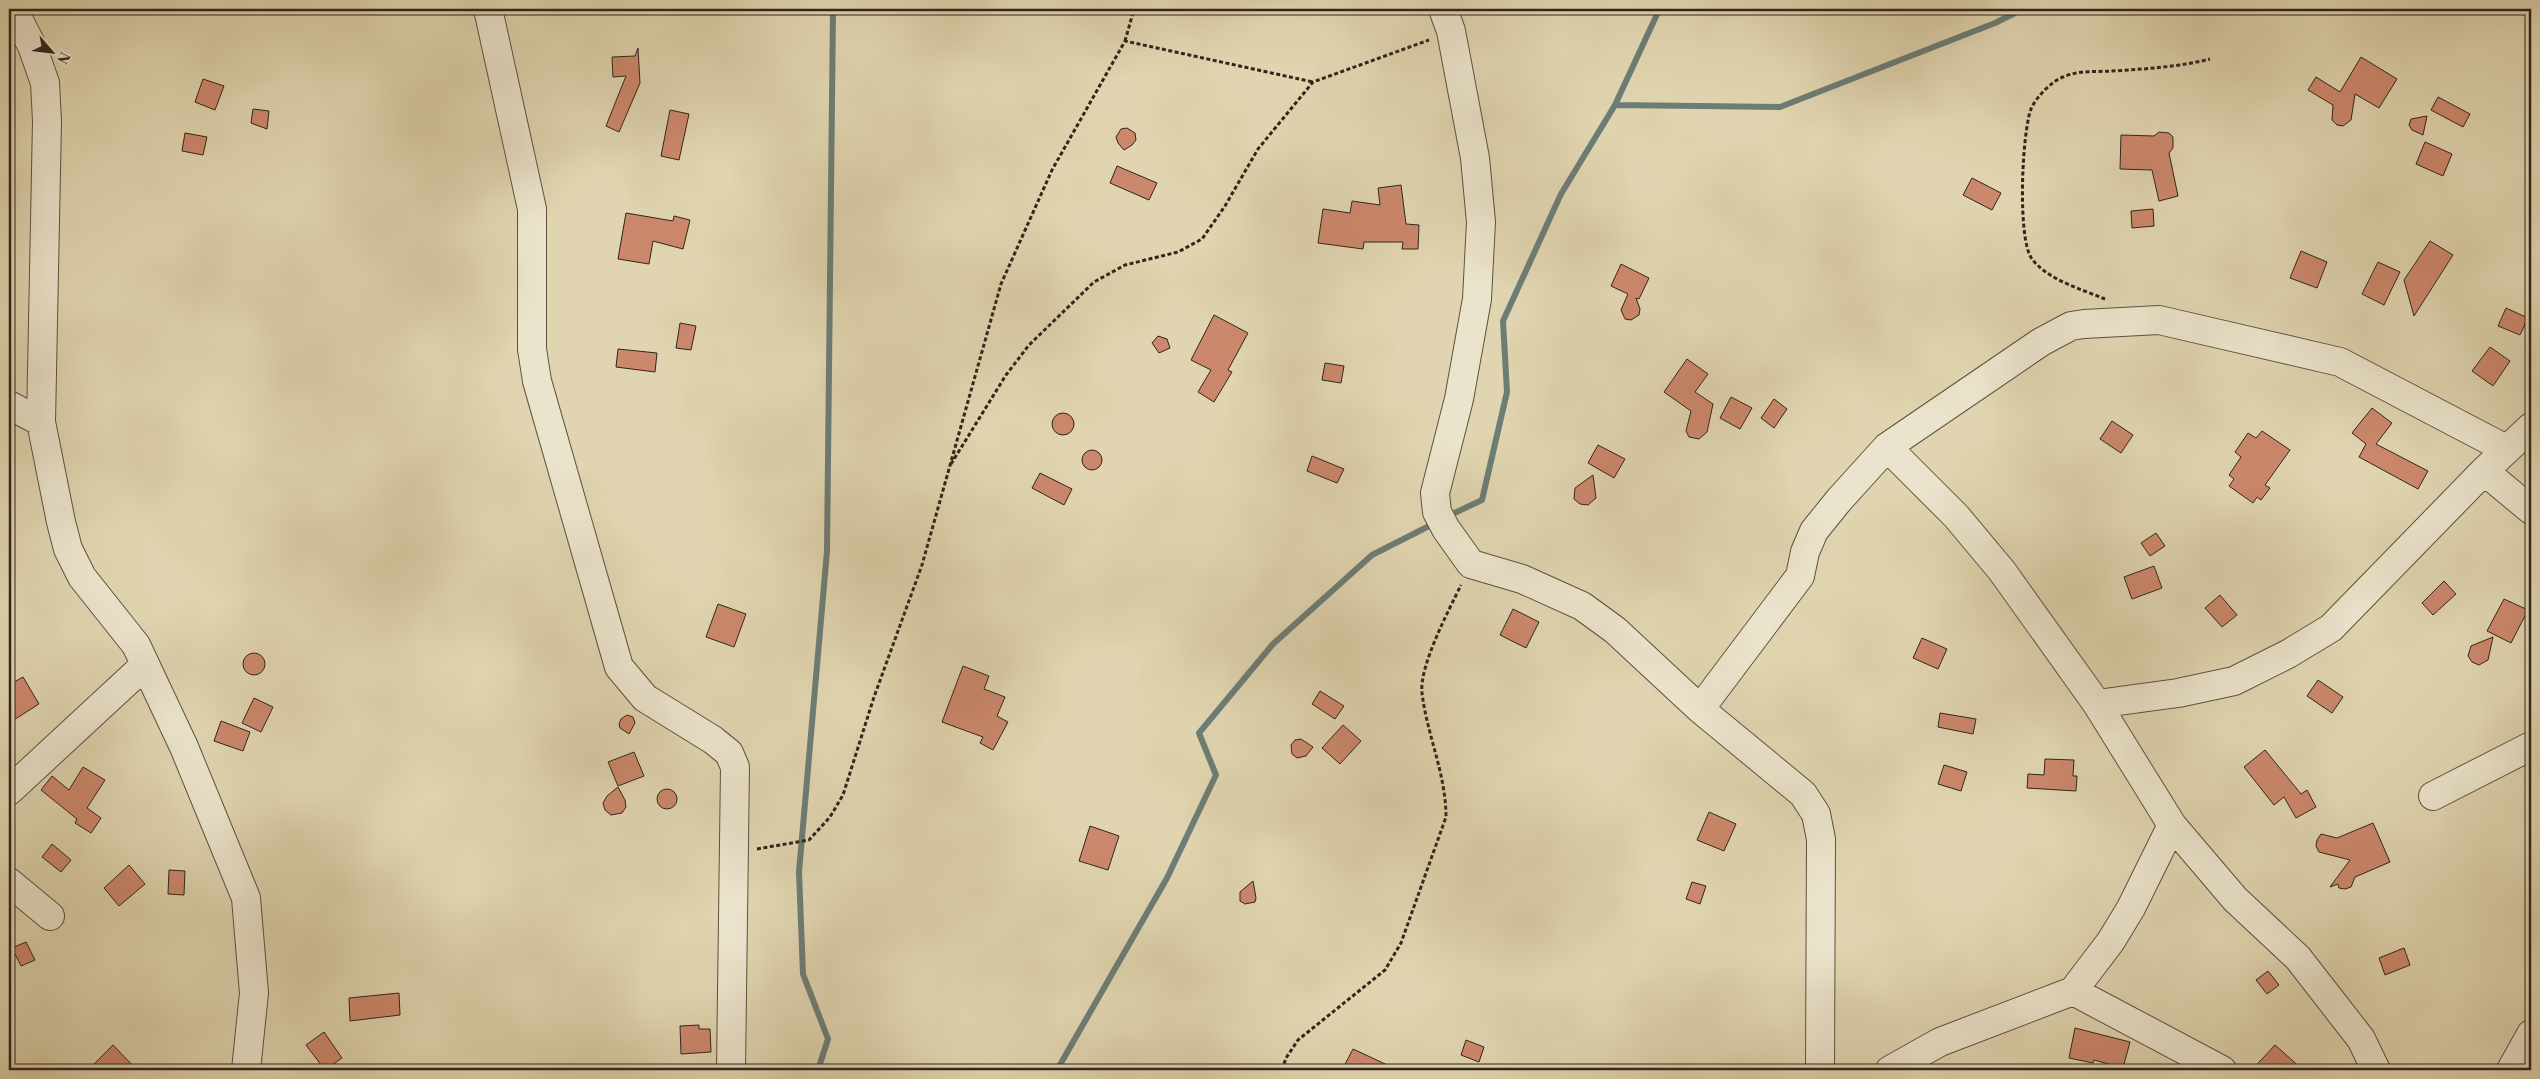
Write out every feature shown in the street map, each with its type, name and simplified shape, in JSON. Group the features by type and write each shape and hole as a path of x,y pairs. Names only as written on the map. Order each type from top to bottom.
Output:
{"street":[{"path":"12,9 32,46 45,83 47,121 42,422 68,549 82,577 136,645 184,747 246,898 254,993 246,1070"},
{"path":"488,9 532,209 532,349 537,382 619,667 645,698 713,740 729,753 735,767 731,1070"},
{"path":"1447,20 1476,158 1481,222 1477,300 1460,399 1435,494 1437,512 1446,529 1471,564 1522,579 1582,606 1614,630 1700,710 1803,794 1816,814 1821,839 1820,1070"},
{"path":"1700,710 1800,576 1805,552 1814,531 1839,500 1887,448 2058,332 2084,324 2159,320 2340,362 2506,448"},
{"path":"9,405 42,422"},
{"path":"2097,704 2178,694 2234,681 2288,654 2331,628 2484,470 2531,427"},
{"path":"1887,448 1956,516 2002,571 2097,704 2172,825 2235,898 2298,958 2361,1039 2376,1070"},
{"path":"2484,470 2531,510"},
{"path":"9,791 145,664"},
{"path":"2433,796 2531,746"},
{"path":"1890,1070 1940,1042 2073,991 2121,924 2145,882 2172,825"},
{"path":"9,882 50,916"},
{"path":"2073,991 2222,1070"},
{"path":"2511,1070 2531,1034"}],"path":[{"path":"775,847 809,840 830,817 843,795 874,697 922,565 1001,284 1052,170 1125,41 1134,9"},
{"path":"948,468 1006,375 1029,345 1094,282 1125,265 1149,257 1178,252 1202,239 1225,206 1258,149 1313,82 1447,20"},
{"path":"1125,41 1313,82"},
{"path":"2106,299 2072,286 2046,271 2031,258 2024,239 2025,132 2032,107 2047,89 2062,77 2076,73 2181,67 2210,59"},
{"path":"1282,1070 1286,1058 1298,1040 1385,970 1401,943 1446,817 1446,796 1422,691 1425,669 1449,610 1471,564"}],"building":[{"path":"638,48 640,83 619,132 606,126 626,76 613,77 612,57 635,56"},
{"path":"2361,57 2397,79 2379,108 2355,94 2351,120 2343,126 2337,125 2332,120 2333,105 2308,90 2316,77 2340,92"},
{"path":"203,79 224,86 215,110 195,102"},
{"path":"2438,97 2470,114 2463,127 2431,110"},
{"path":"253,109 269,111 267,129 251,123"},
{"path":"670,110 689,114 679,160 661,156"},
{"path":"2427,116 2423,135 2412,130 2409,125 2411,119"},
{"path":"1127,128 1135,133 1136,140 1124,150 1116,137 1121,129"},
{"path":"2159,132 2169,133 2173,137 2173,148 2169,153 2178,196 2159,201 2152,170 2120,169 2121,135 2154,136"},
{"path":"185,133 207,137 203,155 182,151"},
{"path":"2425,142 2452,154 2443,176 2416,164"},
{"path":"1117,166 1157,183 1149,200 1110,183"},
{"path":"1972,178 2001,193 1992,210 1963,195"},
{"path":"1401,185 1406,224 1419,225 1418,249 1402,249 1403,242 1364,242 1363,249 1318,243 1323,209 1350,213 1352,201 1380,205 1378,188"},
{"path":"2153,209 2154,226 2132,228 2131,211"},
{"path":"626,213 673,221 674,216 690,220 683,249 653,241 649,264 618,259"},
{"path":"2430,241 2453,255 2414,316 2404,280"},
{"path":"2301,251 2327,262 2317,288 2290,278"},
{"path":"2378,262 2400,272 2384,305 2362,294"},
{"path":"1621,264 1649,278 1639,299 1636,298 1640,309 1639,315 1631,320 1625,319 1621,310 1628,294 1611,286"},
{"path":"2506,308 2528,318 2520,335 2498,326"},
{"path":"1214,315 1248,333 1228,370 1232,372 1214,402 1198,392 1211,370 1191,360"},
{"path":"680,323 696,326 691,350 676,348"},
{"path":"1158,336 1167,339 1170,348 1159,353 1152,343"},
{"path":"2490,347 2510,361 2493,386 2472,371"},
{"path":"618,349 657,353 655,372 616,367"},
{"path":"1687,359 1708,374 1695,392 1713,404 1707,432 1699,439 1689,437 1686,431 1691,411 1664,392"},
{"path":"1325,363 1344,366 1341,383 1322,380"},
{"path":"1731,397 1752,408 1740,429 1720,418"},
{"path":"1774,399 1787,409 1774,428 1761,418"},
{"path":"2372,408 2392,423 2376,444 2428,471 2418,489 2359,457 2366,444 2352,433"},
{"path":"1063,413 1071,416 1074,424 1071,432 1063,435 1055,432 1052,424 1055,416"},
{"path":"2112,421 2133,435 2121,453 2100,439"},
{"path":"2262,431 2290,450 2265,485 2270,488 2261,500 2257,497 2253,503 2229,486 2234,479 2229,475 2241,457 2235,452 2248,433 2256,438"},
{"path":"1598,445 1625,459 1614,478 1588,463"},
{"path":"1092,450 1099,453 1102,460 1099,467 1092,470 1085,467 1082,460 1085,453"},
{"path":"1312,456 1344,469 1337,483 1307,471"},
{"path":"1040,473 1072,489 1064,505 1032,488"},
{"path":"1593,475 1596,498 1588,505 1580,504 1574,499 1575,488"},
{"path":"2156,533 2165,546 2150,556 2141,543"},
{"path":"2154,566 2162,588 2132,599 2124,577"},
{"path":"2444,581 2456,594 2433,615 2422,603"},
{"path":"2220,595 2237,615 2222,627 2205,608"},
{"path":"2504,599 2528,610 2511,643 2487,631"},
{"path":"718,604 746,614 734,647 706,637"},
{"path":"1513,609 1539,622 1526,648 1500,635"},
{"path":"2493,637 2488,660 2479,665 2472,662 2468,656 2471,646"},
{"path":"1922,638 1947,649 1938,669 1913,658"},
{"path":"254,653 262,656 265,664 262,672 254,675 246,672 243,664 246,656"},
{"path":"963,666 989,676 984,689 1005,697 997,716 1008,722 993,750 980,743 983,737 942,722"},
{"path":"23,677 39,704 9,723 9,685"},
{"path":"2318,680 2343,697 2332,713 2307,696"},
{"path":"1320,691 1344,706 1335,719 1312,704"},
{"path":"254,698 273,707 261,732 242,723"},
{"path":"1940,713 1976,719 1973,734 1938,727"},
{"path":"627,715 633,717 635,723 629,734 620,728 619,724 621,719"},
{"path":"221,721 250,732 243,751 214,741"},
{"path":"1343,725 1361,741 1340,764 1322,748"},
{"path":"1301,739 1313,747 1306,756 1297,758 1292,754 1291,745 1295,740"},
{"path":"2265,750 2301,794 2307,790 2316,807 2296,818 2284,797 2274,805 2244,767"},
{"path":"634,752 644,776 618,786 608,762"},
{"path":"2045,759 2074,760 2073,776 2077,776 2076,791 2027,788 2028,774 2044,775"},
{"path":"1944,765 1967,772 1961,791 1938,784"},
{"path":"83,767 105,780 87,808 101,818 91,833 75,823 77,819 41,790 52,776 69,790"},
{"path":"618,787 625,800 626,807 622,813 611,815 605,810 603,803 607,796"},
{"path":"667,789 674,792 677,799 674,806 667,809 660,806 657,799 660,792"},
{"path":"1709,812 1736,824 1724,851 1697,840"},
{"path":"2373,823 2390,862 2355,877 2351,887 2339,888 2338,884 2330,887 2350,860 2319,852 2316,846 2321,834 2337,838"},
{"path":"1090,826 1119,836 1108,870 1079,861"},
{"path":"52,844 71,860 61,872 42,857"},
{"path":"129,865 145,884 119,906 104,888"},
{"path":"169,870 185,871 184,895 168,894"},
{"path":"1253,881 1255,902 1245,904 1240,901 1240,892"},
{"path":"1692,882 1706,886 1700,904 1686,899"},
{"path":"26,942 35,960 21,966 12,948"},
{"path":"2404,948 2410,965 2385,975 2379,958"},
{"path":"2268,971 2279,985 2267,994 2256,980"},
{"path":"399,993 400,1015 350,1021 349,998"},
{"path":"699,1025 699,1029 710,1029 711,1052 681,1054 680,1026"},
{"path":"2075,1028 2130,1042 2123,1068 2094,1060 2093,1063 2069,1058"},
{"path":"324,1032 342,1058 325,1070 306,1045"},
{"path":"1466,1040 1484,1047 1479,1062 1461,1055"},
{"path":"113,1045 137,1070 88,1070"},
{"path":"2275,1045 2303,1070 2252,1070"},
{"path":"1353,1049 1398,1070 1342,1070"}],"waterway":[{"path":"818,1070 828,1039 803,974 799,872 827,551 833,9"},
{"path":"1446,517 1482,500 1507,392 1503,321 1561,194 1615,105 1659,10 1662,9"},
{"path":"1615,105 1780,107 1995,23 2023,9"},
{"path":"1057,1070 1167,878 1216,775 1199,733 1273,644 1372,555 1435,523"}]}
